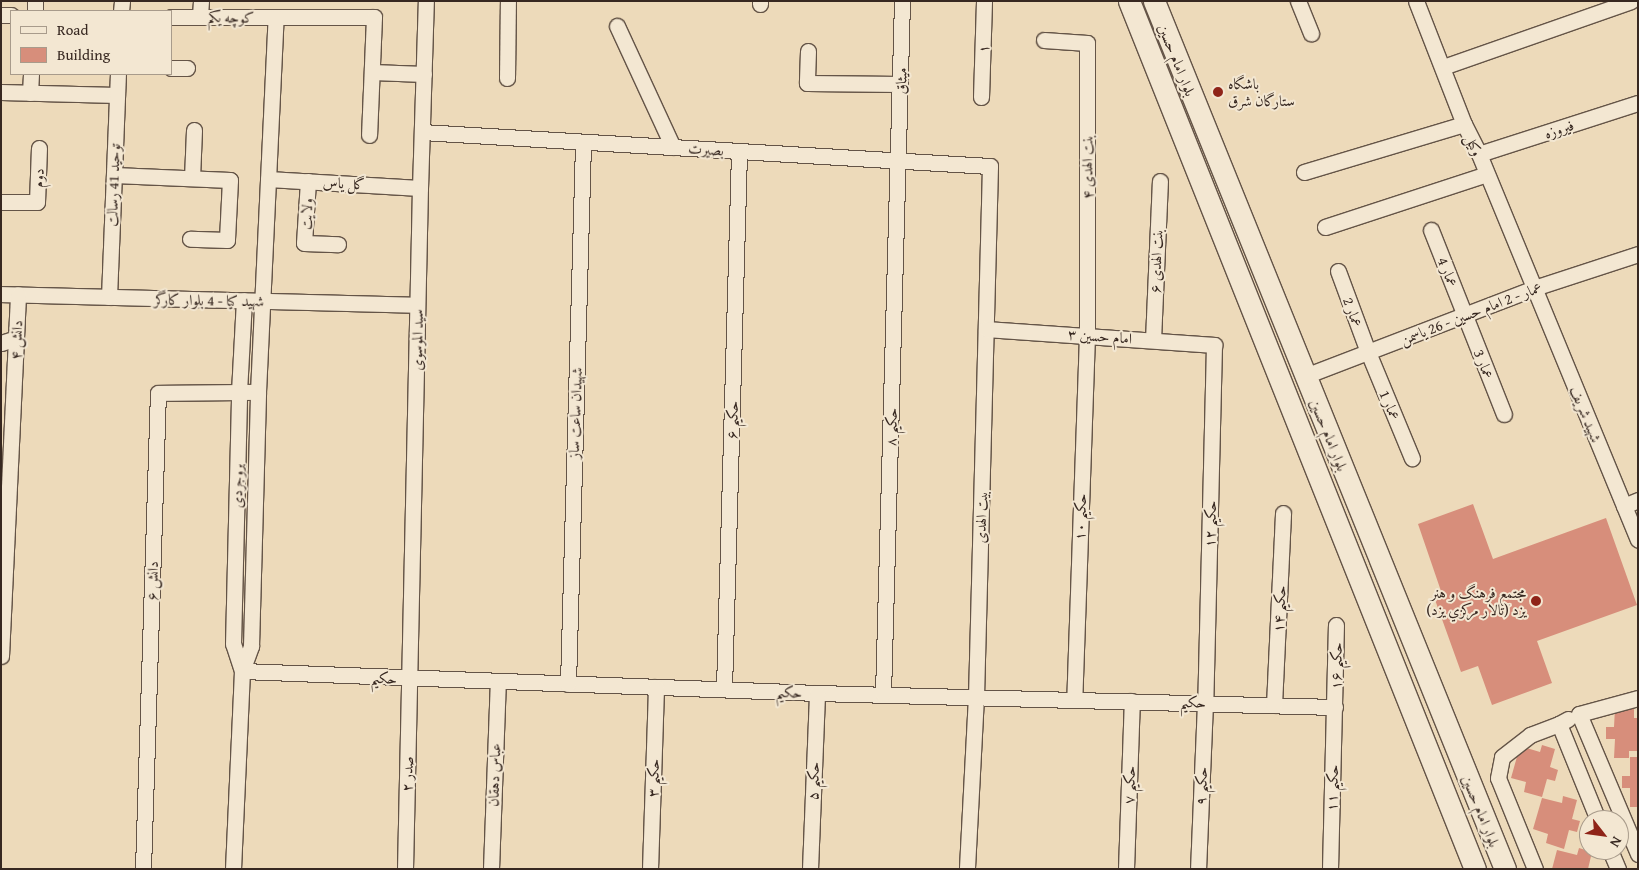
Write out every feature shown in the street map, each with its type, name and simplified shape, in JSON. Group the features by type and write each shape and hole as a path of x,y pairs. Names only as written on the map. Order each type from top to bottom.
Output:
{"main road":[{"name":"بلوار امام حسین","path":"1129,1 1475,869"},
{"name":"بلوار امام حسین","path":"1154,1 1505,869"},
{"path":"1179,125 1200,116"}],"street":[{"name":"کوچه یکم","path":"201,1 200,17 374,17 372,72"},
{"name":"سید الموسوی","path":"410,679 417,305 426,1"},
{"path":"507,78 508,1"},
{"name":"میثاق","path":"899,161 902,1"},
{"name":"۱","path":"981,97 984,1"},
{"path":"1298,1 1311,34"},
{"name":"وکیل","path":"1416,1 1444,67 1464,124 1479,154 1534,288"},
{"path":"1444,67 1631,1"},
{"path":"172,17 200,17"},
{"name":"بروجردی","path":"233,869 242,671 251,646 258,392 276,17"},
{"path":"617,26 673,147"},
{"name":"بنت الهدی ۴","path":"1044,40 1088,43 1086,335"},
{"path":"808,51 807,83 900,84"},
{"path":"172,68 187,68"},
{"path":"369,135 372,72 424,74"},
{"path":"30,93 31,75"},
{"name":"توحید 41 رسالت","path":"109,297 118,75"},
{"path":"1,92 117,95"},
{"name":"فیروزه","path":"1479,154 1638,103"},
{"path":"1304,172 1464,124"},
{"path":"192,178 194,130"},
{"name":"بصیرت","path":"422,132 990,166"},
{"name":"شهیدان ساعت ساز","path":"568,684 583,142"},
{"name":"دوم","path":"1,202 37,202 39,148"},
{"name":"حکیم ۶","path":"724,689 739,151"},
{"name":"حکیم ۸","path":"883,694 899,161"},
{"name":"بیت الهدی","path":"967,869 976,696 990,166"},
{"path":"1325,227 1487,174"},
{"path":"114,175 230,180 227,240 190,239"},
{"name":"گل یاس","path":"268,179 420,188"},
{"name":"ولایت","path":"308,181 304,243 338,244"},
{"name":"بنت الهدی ۶","path":"1153,340 1160,181"},
{"name":"عمار 4","path":"1430,230 1465,315"},
{"name":"عمار - 2 امام حسین - 26 یاسمن","path":"1305,376 1534,288 1638,254"},
{"name":"عمار 2","path":"1338,271 1368,352"},
{"name":"شهید شریف","path":"1534,288 1631,503 1638,540"},
{"name":"شهید کیا - 4 بلوار کارگر","path":"1,294 417,305"},
{"name":"دانش ۴","path":"1,656 18,294"},
{"name":"بروجردی","path":"242,671 233,644 239,392 244,300"},
{"name":"عمار 3","path":"1465,315 1504,414"},
{"name":"امام حسین ۳","path":"986,329 1214,345"},
{"name":"حکیم ۱۰","path":"1074,699 1086,335"},
{"path":"1,343 16,338"},
{"name":"حکیم ۱۲","path":"1205,703 1214,345"},
{"name":"عمار 1","path":"1368,352 1412,458"},
{"name":"دانش ۶","path":"143,869 158,394 258,392"},
{"name":"حکیم ۱۴","path":"1274,705 1283,513"},
{"path":"236,532 254,532"},
{"name":"حکیم ۱۶","path":"1335,706 1336,625"},
{"name":"حکیم","path":"242,671 410,679 817,693 1335,706"},
{"name":"صدر ۲","path":"405,869 410,679"},
{"name":"عباس دهقان","path":"490,869 498,682"},
{"name":"حکیم ۳","path":"650,869 656,687"},
{"name":"حکیم ۵","path":"810,869 817,693"},
{"path":"1535,869 1498,778 1502,757 1530,734 1559,724 1579,714 1638,698"},
{"name":"حکیم ۷","path":"1126,869 1132,701"},
{"name":"حکیم ۹","path":"1198,869 1205,703"},
{"name":"حکیم ۱۱","path":"1330,869 1335,706"},
{"path":"1579,714 1638,854"},
{"path":"1559,724 1594,810"}],"building":[{"name":"مجتمع فرهنگ و هنر یزد (تالار مركزي یزد)","path":"1473,504 1493,559 1606,518 1637,605 1537,641 1552,683 1492,705 1478,666 1461,672 1434,597 1442,594 1418,524"},
{"path":"1615,708 1634,708 1634,718 1638,718 1638,751 1629,751 1629,758 1614,758 1615,739 1606,739 1606,727 1614,727"},
{"path":"1542,745 1555,749 1550,767 1558,770 1555,781 1547,779 1542,797 1524,792 1526,782 1511,778 1520,746 1540,752"},
{"path":"1630,757 1638,757 1638,807 1630,807 1630,788 1622,788 1622,776 1630,776"},
{"path":"1563,796 1577,800 1572,819 1579,821 1577,832 1569,830 1564,849 1546,843 1548,834 1533,829 1542,798 1562,803"},
{"path":"1579,848 1579,860 1590,860 1588,869 1552,869 1557,850 1577,855"}],"place":[{"name":"باشگاه ستارگان شرق","path":"1218,92"},
{"name":"مجتمع فرهنگ و هنر یزد (تالار مركزي یزد)","path":"1536,601"}]}
